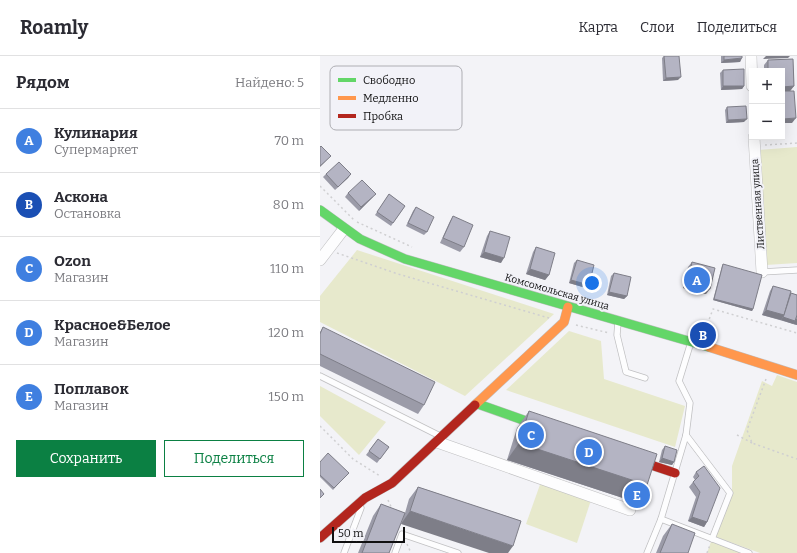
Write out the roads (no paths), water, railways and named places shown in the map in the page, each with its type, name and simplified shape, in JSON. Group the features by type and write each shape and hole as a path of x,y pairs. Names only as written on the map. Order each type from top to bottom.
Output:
{"main road":[{"name":"Комсомольская улица","path":"320,210 343,230 371,246 405,259 691,342 797,375"},
{"path":"320,538 365,498 392,483 440,440 564,322 568,307"},
{"path":"478,404 551,430"},
{"path":"624,455 675,474"}],"street":[{"path":"751,56 751,68"},
{"name":"Лиственная улица","path":"754,141 762,272"},
{"path":"320,260 343,230"},
{"path":"440,440 630,510"}],"lane":[{"path":"762,272 797,270"},
{"path":"618,322 617,335 626,372 644,378"},
{"path":"647,553 661,519 686,435 690,403 679,381 691,342"},
{"path":"320,376 440,440"},
{"path":"686,435 730,493 712,539"},
{"path":"344,553 365,498"},
{"path":"661,519 749,553"},
{"path":"395,553 402,534 458,553"}],"place":[{"name":"Кулинария","path":"697,280"},
{"name":"Аскона","path":"703,335"},
{"name":"Ozon","path":"531,435"},
{"name":"Красное&Белое","path":"589,452"},
{"name":"Поплавок","path":"637,495"}]}
